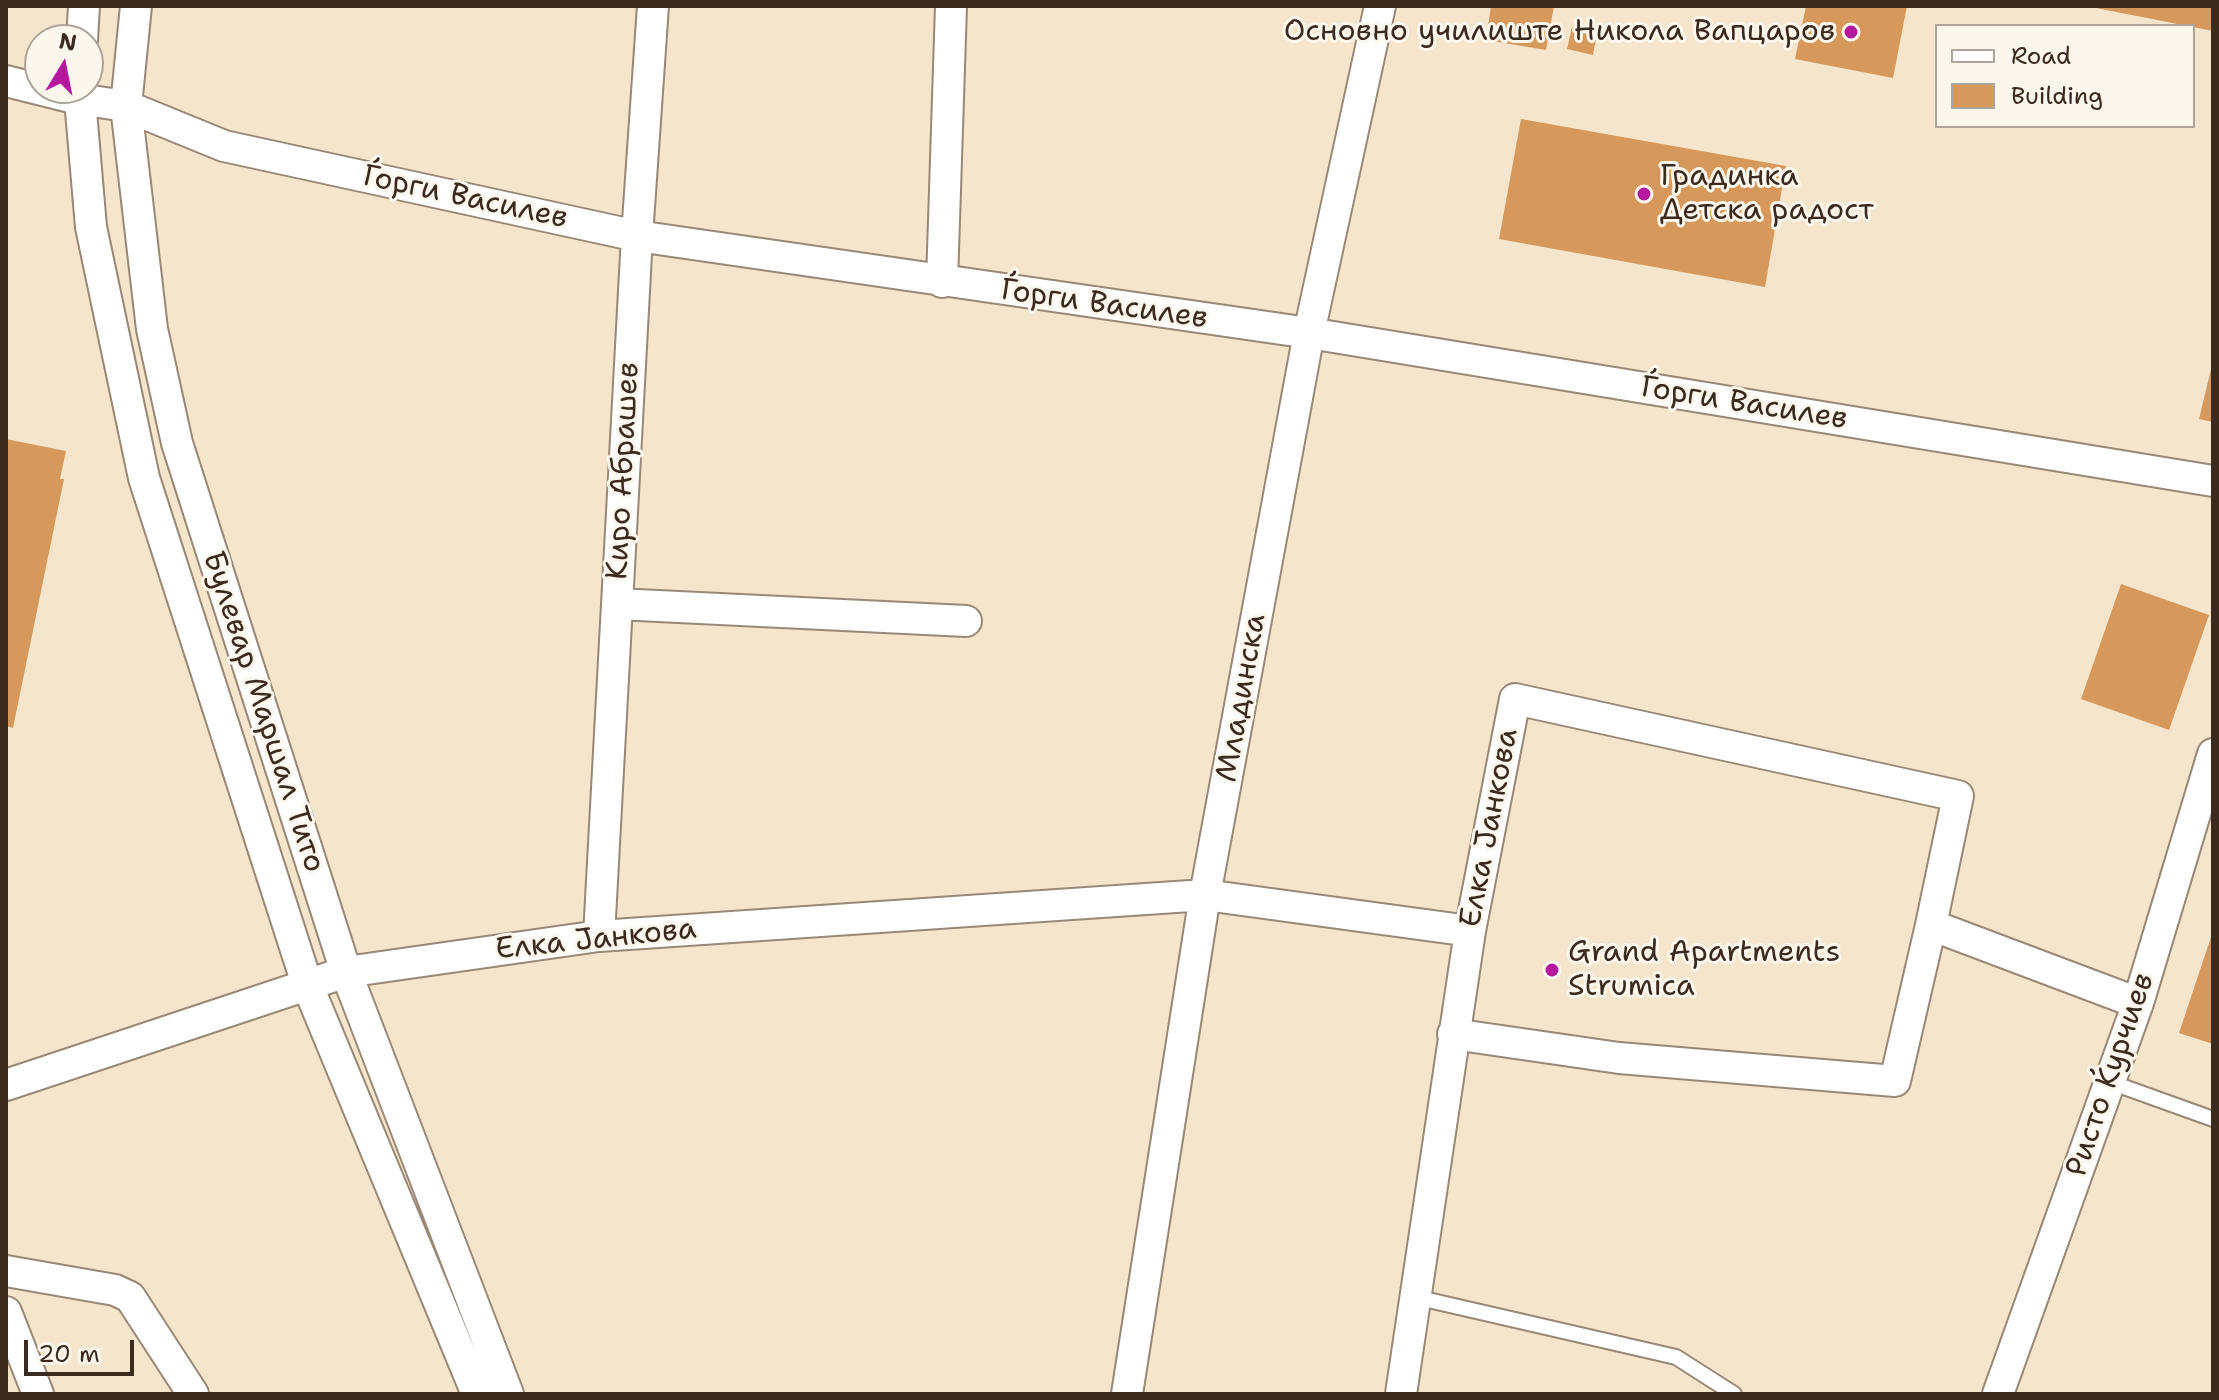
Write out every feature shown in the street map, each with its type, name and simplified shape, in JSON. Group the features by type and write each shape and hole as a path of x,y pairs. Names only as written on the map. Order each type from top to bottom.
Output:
{"street":[{"name":"Булевар Маршал Тито","path":"136,6 126,106 152,329 177,443 346,972 508,1394"},
{"name":"Киро Абрашев","path":"599,936 637,236 653,6"},
{"path":"942,282 951,6"},
{"name":"Младинска","path":"1127,1394 1205,895 1309,333 1380,6"},
{"name":"Ѓорги Василев","path":"104,100 126,106 224,146 637,236 1309,333 2213,481"},
{"name":"Булевар Маршал Тито","path":"79,104 91,227 144,478 307,984 477,1394"},
{"path":"617,604 966,621"},
{"name":"Елка Јанкова","path":"1401,1394 1453,1034 1515,699 1958,796 1931,925"},
{"name":"Ристо Ќурчиев","path":"1998,1394 2138,1003 2213,754"},
{"name":"Елка Јанкова","path":"6,1085 346,972 599,936 1205,895 1470,931"},
{"path":"1453,1034 1619,1058 1895,1081 1931,925 2138,1003"},
{"path":"6,1271 115,1290 130,1297 193,1394"},
{"path":"6,1312 38,1394"}],"lane":[{"path":"2110,1082 2213,1119"},
{"path":"1415,1297 1676,1357 1734,1394"}],"building":[{"path":"1491,6 1554,6 1546,50 1486,40"},
{"name":"Основно училиште Никола Вапцаров","path":"1806,6 1907,6 1893,78 1795,59"},
{"path":"2213,6 2213,31 2195,27 2195,24 2177,24 2091,7"},
{"path":"1572,27 1597,33 1593,55 1567,49"},
{"name":"Градинка Детска радост","path":"1521,119 1786,166 1765,287 1499,239"},
{"path":"2213,365 2213,422 2199,419"},
{"path":"6,439 66,451 60,479 64,479 13,728 6,726"},
{"path":"2121,584 2209,615 2169,730 2081,699"},
{"path":"2213,935 2213,1044 2179,1033"}],"place":[{"name":"Основно училиште Никола Вапцаров","path":"1851,32"},
{"name":"Градинка Детска радост","path":"1644,194"},
{"name":"Grand Apartments Strumica","path":"1552,970"}]}
